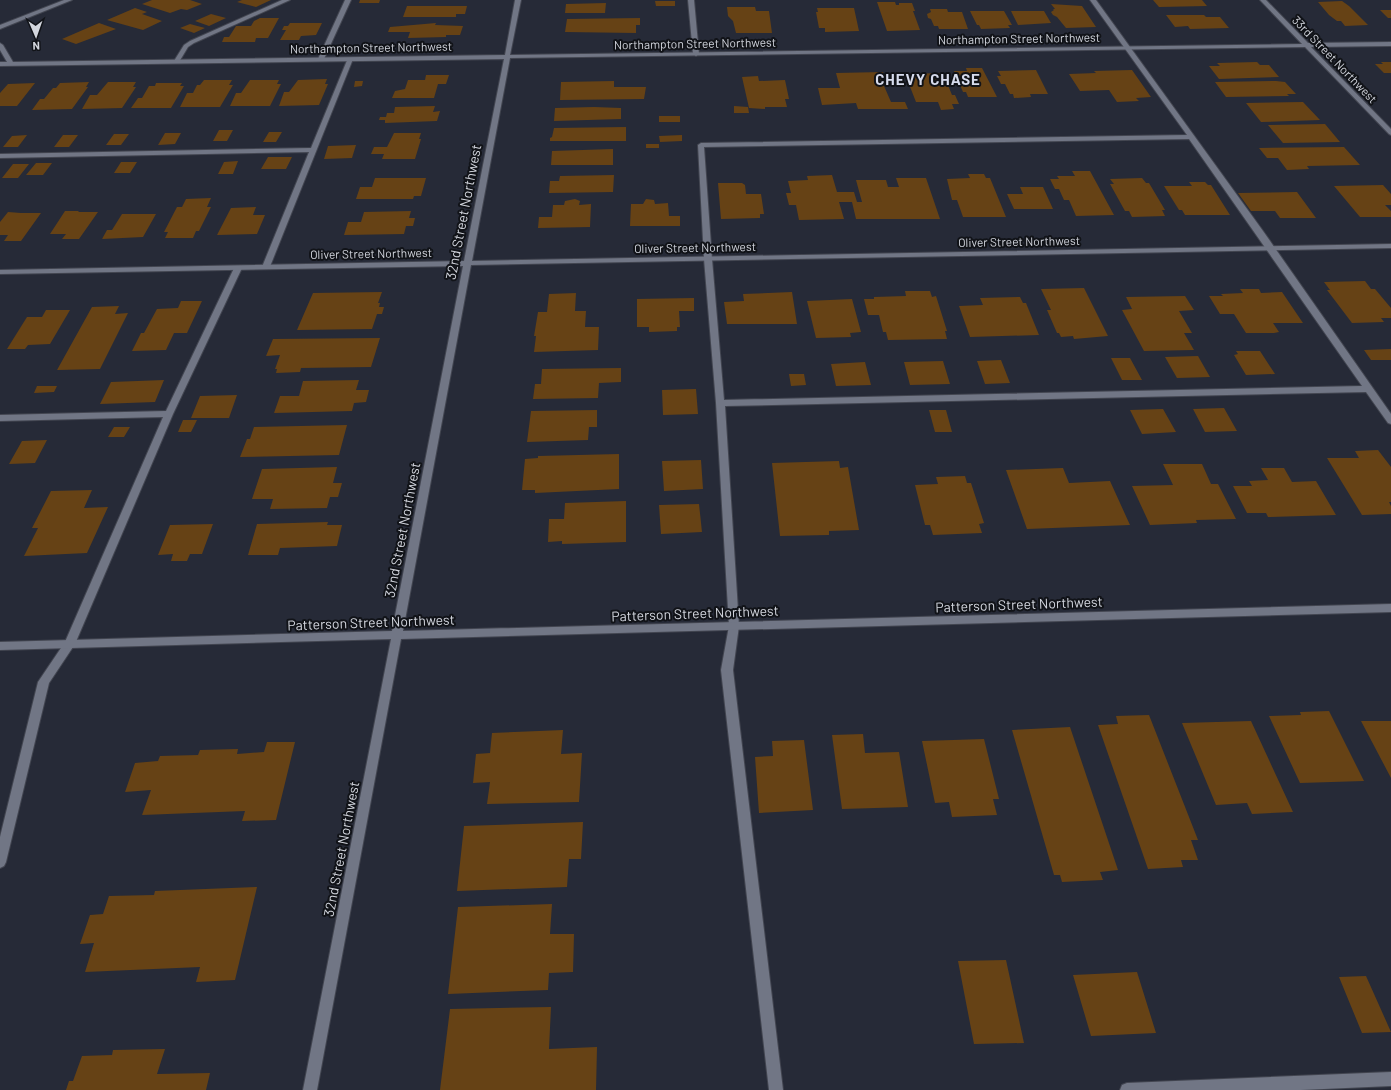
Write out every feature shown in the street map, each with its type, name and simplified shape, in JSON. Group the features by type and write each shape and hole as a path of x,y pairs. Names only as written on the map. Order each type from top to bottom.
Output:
{"street":[{"path":"0,27 69,0"},
{"path":"177,61 186,46 192,42 287,0"},
{"path":"321,59 348,0"},
{"name":"32nd Street Northwest","path":"310,1090 518,0"},
{"path":"691,0 696,54"},
{"path":"1093,0 1271,248 1391,422"},
{"name":"33rd Street Northwest","path":"1262,0 1391,133"},
{"name":"Northampton Street Northwest","path":"0,64 1391,44"},
{"path":"0,45 11,64"},
{"path":"266,267 350,59"},
{"path":"776,1090 727,670 734,626 720,403 708,259 701,145 1191,137"},
{"path":"0,156 313,150"},
{"name":"Oliver Street Northwest","path":"0,272 1391,246"},
{"path":"0,862 44,682 70,644 169,414 238,268"},
{"path":"720,403 1369,390"},
{"path":"0,418 169,414"},
{"name":"Patterson Street Northwest","path":"0,646 1391,608"},
{"path":"1127,1090 1391,1079"}],"building":[{"path":"152,0 190,0 202,4 187,10 181,9 170,13 142,4"},
{"path":"242,0 271,0 256,7 237,2"},
{"path":"360,0 380,0 379,3 359,3"},
{"path":"1153,0 1202,0 1207,6 1159,7"},
{"path":"655,1 675,1 675,6 656,6"},
{"path":"1342,1 1368,25 1345,26 1341,21 1337,21 1329,15 1318,2"},
{"path":"877,2 895,2 896,5 899,5 899,3 912,3 915,11 913,11 920,30 887,31"},
{"path":"606,3 605,13 565,13 566,4"},
{"path":"1051,4 1082,6 1096,27 1066,28 1051,12 1055,9"},
{"path":"407,6 467,6 465,14 456,14 456,17 403,17"},
{"path":"727,7 755,7 756,11 769,11 772,33 736,33 733,21 728,16"},
{"path":"135,8 147,12 142,14 162,21 143,30 107,20"},
{"path":"817,8 854,8 859,31 825,32 825,28 819,28 816,12 818,12"},
{"path":"930,9 947,9 948,12 962,12 968,29 939,29 938,26 934,26 931,19 928,18 927,14 931,12"},
{"path":"1380,10 1391,10 1391,18 1388,18"},
{"path":"970,11 1004,11 1012,25 1008,25 1010,28 981,29 979,25 977,25"},
{"path":"1011,11 1044,11 1051,23 1018,25"},
{"path":"211,14 226,18 209,26 195,21"},
{"path":"1166,15 1204,15 1206,17 1220,17 1229,28 1190,29 1188,26 1175,27"},
{"path":"260,18 279,18 268,38 256,38 255,42 222,42 224,37 229,37 236,26 251,26 254,21"},
{"path":"640,18 640,25 636,25 636,33 565,32 567,19"},
{"path":"99,23 116,29 76,44 62,39"},
{"path":"290,23 322,23 316,35 301,36 299,40 280,40 286,30 282,30 284,26 288,26"},
{"path":"436,23 435,25 463,26 460,35 446,35 446,37 408,38 410,32 388,32 390,27"},
{"path":"190,24 205,28 194,33 180,28"},
{"path":"1257,62 1260,65 1269,65 1279,77 1219,79 1209,66 1220,66 1217,63"},
{"path":"1381,62 1391,62 1391,73 1384,73 1375,64 1383,64"},
{"path":"966,68 982,68 997,97 968,97 966,92 963,92 954,71 967,71"},
{"path":"1036,70 1048,94 1030,94 1031,97 1014,98 1013,94 1010,94 1005,84 1001,84 997,76 1001,76 998,71"},
{"path":"1132,70 1151,97 1136,98 1139,101 1117,102 1109,90 1080,91 1069,74 1096,73 1094,71"},
{"path":"883,72 886,79 881,79 891,102 905,102 908,109 858,109 856,103 822,105 818,88 840,88 836,73"},
{"path":"943,73 952,95 955,95 959,104 952,104 954,109 941,110 938,102 916,102 905,74"},
{"path":"426,75 449,75 446,84 438,84 434,98 392,98 395,91 405,89 408,80 425,80"},
{"path":"758,76 759,81 785,80 789,99 785,99 787,107 765,107 765,109 749,108 742,77"},
{"path":"327,79 325,84 328,84 319,105 279,106 284,92 289,92 298,80"},
{"path":"204,80 232,80 229,85 233,85 220,107 180,107 187,93 193,93 197,85 200,85"},
{"path":"250,80 279,80 277,84 281,84 270,106 230,106 236,93 241,93"},
{"path":"355,81 363,81 362,86 354,87"},
{"path":"614,81 614,87 646,87 644,99 560,100 561,82"},
{"path":"89,82 86,87 88,87 72,109 32,110 40,99 44,99 53,88 56,88 60,83"},
{"path":"108,82 136,82 133,87 136,87 122,108 82,109 90,95 97,95"},
{"path":"1215,82 1285,82 1296,94 1287,94 1289,96 1226,97"},
{"path":"35,83 17,106 0,106 0,93 8,84"},
{"path":"156,83 182,83 180,86 184,86 171,108 131,108 138,98 142,98 149,86 155,86"},
{"path":"1303,102 1320,120 1261,122 1246,103"},
{"path":"435,106 433,112 440,111 437,121 385,123 385,120 379,120 380,117 386,117 387,113 394,113 395,107"},
{"path":"734,106 748,107 749,113 734,113"},
{"path":"555,108 621,108 621,119 554,121"},
{"path":"659,116 680,116 680,122 659,122"},
{"path":"1325,124 1340,142 1283,143 1268,125"},
{"path":"626,127 626,141 550,141 554,128"},
{"path":"219,130 233,130 227,141 213,141"},
{"path":"269,132 282,132 276,142 263,142"},
{"path":"165,133 181,133 175,144 158,145"},
{"path":"394,133 421,133 419,139 421,139 415,159 382,159 384,154 371,154 374,147 387,147"},
{"path":"114,134 129,134 121,145 106,145"},
{"path":"27,135 18,147 3,147 12,136"},
{"path":"63,135 78,135 69,147 54,147"},
{"path":"682,135 682,141 660,142 659,136"},
{"path":"646,144 659,144 659,148 646,148"},
{"path":"356,145 352,158 324,159 328,146"},
{"path":"1344,147 1360,165 1307,166 1309,169 1287,170 1278,158 1267,158 1259,148"},
{"path":"613,149 613,165 551,165 552,151"},
{"path":"268,157 292,157 286,169 261,169"},
{"path":"238,161 233,174 218,174 224,162"},
{"path":"121,162 137,162 130,173 114,173"},
{"path":"36,163 52,163 43,175 26,175"},
{"path":"13,164 29,164 18,178 2,178"},
{"path":"1072,171 1090,171 1114,215 1076,216 1069,200 1064,200 1059,189 1055,189 1050,179 1059,179 1057,176 1075,176"},
{"path":"968,174 984,174 986,178 990,178 1006,217 963,217 957,200 952,200 947,179 970,178"},
{"path":"614,175 613,192 549,193 550,181 559,181 560,176"},
{"path":"832,175 837,192 854,192 857,202 862,202 856,180 886,180 888,187 899,187 896,178 926,178 940,219 856,219 852,202 839,202 844,219 799,220 796,205 789,205 786,193 791,193 788,181 808,180 807,176"},
{"path":"375,178 426,178 421,196 414,196 413,199 356,199 360,187 372,187"},
{"path":"1142,178 1146,183 1149,183 1165,210 1162,210 1165,216 1132,217 1129,211 1125,211 1110,184 1114,184 1110,179"},
{"path":"1189,182 1205,182 1208,185 1211,185 1230,215 1185,215 1182,210 1179,210 1164,186 1192,186"},
{"path":"718,183 742,183 745,185 746,194 761,194 764,214 760,214 760,218 721,219"},
{"path":"1383,185 1391,194 1391,205 1385,205 1391,211 1391,217 1360,217 1334,186"},
{"path":"1020,187 1043,187 1053,209 1014,209 1007,194 1023,194"},
{"path":"1297,192 1316,218 1280,218 1275,211 1251,211 1238,193"},
{"path":"211,198 207,207 211,207 199,231 196,231 193,238 165,238 168,232 164,232 177,207 182,207 186,199"},
{"path":"575,199 580,201 579,205 591,204 590,227 538,228 539,217 552,217 553,205 564,205 565,201"},
{"path":"646,199 654,200 655,204 668,203 669,216 680,216 680,226 630,226 631,204 643,204"},
{"path":"256,207 253,215 265,215 257,234 217,235 231,208"},
{"path":"65,211 98,212 79,239 62,239 66,234 50,234"},
{"path":"411,211 409,218 415,218 413,226 406,226 404,234 344,235 348,222 361,222 364,212"},
{"path":"8,212 41,213 21,241 4,241 8,235 0,235 0,222"},
{"path":"122,214 156,214 143,237 102,239 107,230 112,230"},
{"path":"1365,281 1371,289 1375,289 1391,308 1391,318 1381,318 1384,322 1352,323 1327,290 1330,290 1324,282"},
{"path":"1084,288 1108,336 1074,339 1073,336 1061,337 1059,333 1057,333 1047,310 1051,310 1041,289"},
{"path":"1240,289 1259,289 1261,293 1282,292 1303,323 1273,323 1279,332 1246,333 1234,314 1220,314 1209,296 1223,296 1221,294 1243,293"},
{"path":"905,291 930,291 932,297 936,296 947,331 945,331 947,339 888,340 886,332 883,332 879,315 868,315 864,299 874,299 874,297 906,296"},
{"path":"382,292 378,303 380,303 379,307 384,307 382,314 377,314 372,329 297,330 313,293"},
{"path":"792,292 797,324 727,324 724,302 744,301 743,294"},
{"path":"576,293 575,311 586,311 585,327 599,327 598,350 534,352 536,336 534,336 538,312 547,312 549,294"},
{"path":"1185,296 1194,310 1179,311 1192,333 1184,333 1194,350 1144,351 1122,310 1132,309 1126,297"},
{"path":"1020,297 1023,303 1026,303 1039,335 970,337 959,306 983,305 980,298"},
{"path":"694,298 694,311 679,311 680,327 677,327 677,331 649,332 649,327 637,327 637,299"},
{"path":"852,299 861,332 850,333 851,337 816,338 807,301"},
{"path":"181,301 202,301 187,333 174,333 166,350 132,351 141,333 144,333 157,309 178,308"},
{"path":"119,306 115,314 128,313 100,369 57,370 92,307"},
{"path":"46,310 70,310 50,344 28,345 25,349 7,349 27,317 42,317"},
{"path":"380,338 371,367 301,368 300,372 276,373 277,369 275,369 280,355 266,356 273,339"},
{"path":"1391,349 1391,360 1371,360 1364,350"},
{"path":"1236,351 1260,351 1275,374 1246,375 1234,355 1238,354"},
{"path":"1198,356 1210,377 1177,378 1165,357"},
{"path":"1111,358 1130,358 1142,380 1122,380"},
{"path":"1001,360 1010,383 985,384 977,361"},
{"path":"943,361 950,384 910,385 904,362"},
{"path":"865,362 871,385 836,386 831,364"},
{"path":"621,368 621,382 599,383 598,398 533,399 535,384 541,384 542,369"},
{"path":"789,374 804,374 806,385 791,386"},
{"path":"164,380 155,402 100,404 111,382"},
{"path":"359,380 356,390 369,390 366,402 354,403 352,411 274,413 280,396 299,396 303,381"},
{"path":"37,386 57,386 54,392 34,393"},
{"path":"696,389 698,414 663,415 662,390"},
{"path":"237,395 229,418 191,418 200,396"},
{"path":"1224,408 1237,431 1205,432 1193,409"},
{"path":"1163,409 1176,432 1142,434 1130,410"},
{"path":"597,410 597,427 589,427 588,440 527,442 531,411"},
{"path":"929,410 946,410 952,432 935,432"},
{"path":"183,420 197,420 191,432 178,432"},
{"path":"347,425 339,455 240,457 247,439 250,439 254,427"},
{"path":"114,427 130,427 124,437 108,437"},
{"path":"47,440 35,463 9,464 22,441"},
{"path":"1378,450 1391,467 1391,502 1389,502 1391,506 1391,514 1362,515 1327,458 1359,458 1355,451"},
{"path":"619,454 619,489 535,493 535,490 522,490 525,459 538,458 538,456"},
{"path":"701,460 703,489 664,491 662,461"},
{"path":"839,461 840,468 848,467 859,530 829,531 829,535 780,536 772,463"},
{"path":"1163,464 1202,464 1211,484 1218,484 1236,519 1196,520 1197,523 1150,525 1132,486 1173,485"},
{"path":"337,467 333,483 342,483 338,497 330,497 327,508 270,509 273,499 252,499 262,469"},
{"path":"1063,468 1069,483 1110,481 1130,525 1027,529 1006,470"},
{"path":"1261,468 1284,468 1292,482 1316,481 1336,515 1268,517 1266,513 1247,513 1233,486 1252,486 1249,481 1268,480"},
{"path":"965,476 967,483 971,483 984,523 979,524 982,533 933,535 930,525 925,525 915,485 938,484 936,477"},
{"path":"92,490 84,508 108,507 87,553 24,556 38,528 32,528 51,491"},
{"path":"626,501 626,542 562,544 562,541 548,542 549,519 564,519 565,503"},
{"path":"699,504 702,532 661,534 659,505"},
{"path":"328,522 327,525 342,525 337,546 280,548 278,555 248,555 257,524"},
{"path":"213,524 202,554 190,554 187,561 171,561 173,554 158,555 170,525"},
{"path":"1329,711 1364,781 1300,783 1269,716 1301,715 1300,712"},
{"path":"1149,715 1198,840 1191,840 1198,860 1181,860 1183,867 1148,869 1098,725 1118,724 1116,716"},
{"path":"1251,721 1293,812 1252,814 1247,803 1216,805 1182,723"},
{"path":"1361,721 1391,721 1391,778"},
{"path":"1070,727 1118,870 1100,872 1103,880 1062,882 1060,875 1054,875 1012,730"},
{"path":"563,730 561,754 582,753 579,802 487,804 490,782 473,783 476,754 490,753 492,733"},
{"path":"863,734 865,753 899,752 908,807 842,809 832,735"},
{"path":"984,739 999,799 993,799 997,815 952,817 949,802 935,803 922,741"},
{"path":"804,740 813,810 759,813 755,757 773,756 772,741"},
{"path":"267,742 295,742 276,820 242,821 245,811 142,815 151,790 125,792 135,763 158,761 160,756 198,755 200,750 238,749 237,754 264,752"},
{"path":"583,822 581,859 569,859 567,887 457,891 464,826"},
{"path":"257,887 235,980 196,982 200,967 85,972 94,943 80,944 90,915 103,914 109,896 154,895 155,891"},
{"path":"552,904 550,934 574,934 573,972 549,973 548,990 448,994 458,907"},
{"path":"1006,960 1024,1043 974,1044 958,961"},
{"path":"1137,972 1156,1033 1091,1036 1073,975"},
{"path":"1366,976 1391,1032 1362,1033 1339,977"},
{"path":"551,1007 549,1049 597,1047 596,1090 440,1090 450,1009"},
{"path":"165,1049 157,1074 210,1073 206,1090 66,1090 69,1081 73,1081 82,1056 112,1055 113,1050"}],"district":[{"name":"CHEVY CHASE","path":"928,79"}]}
